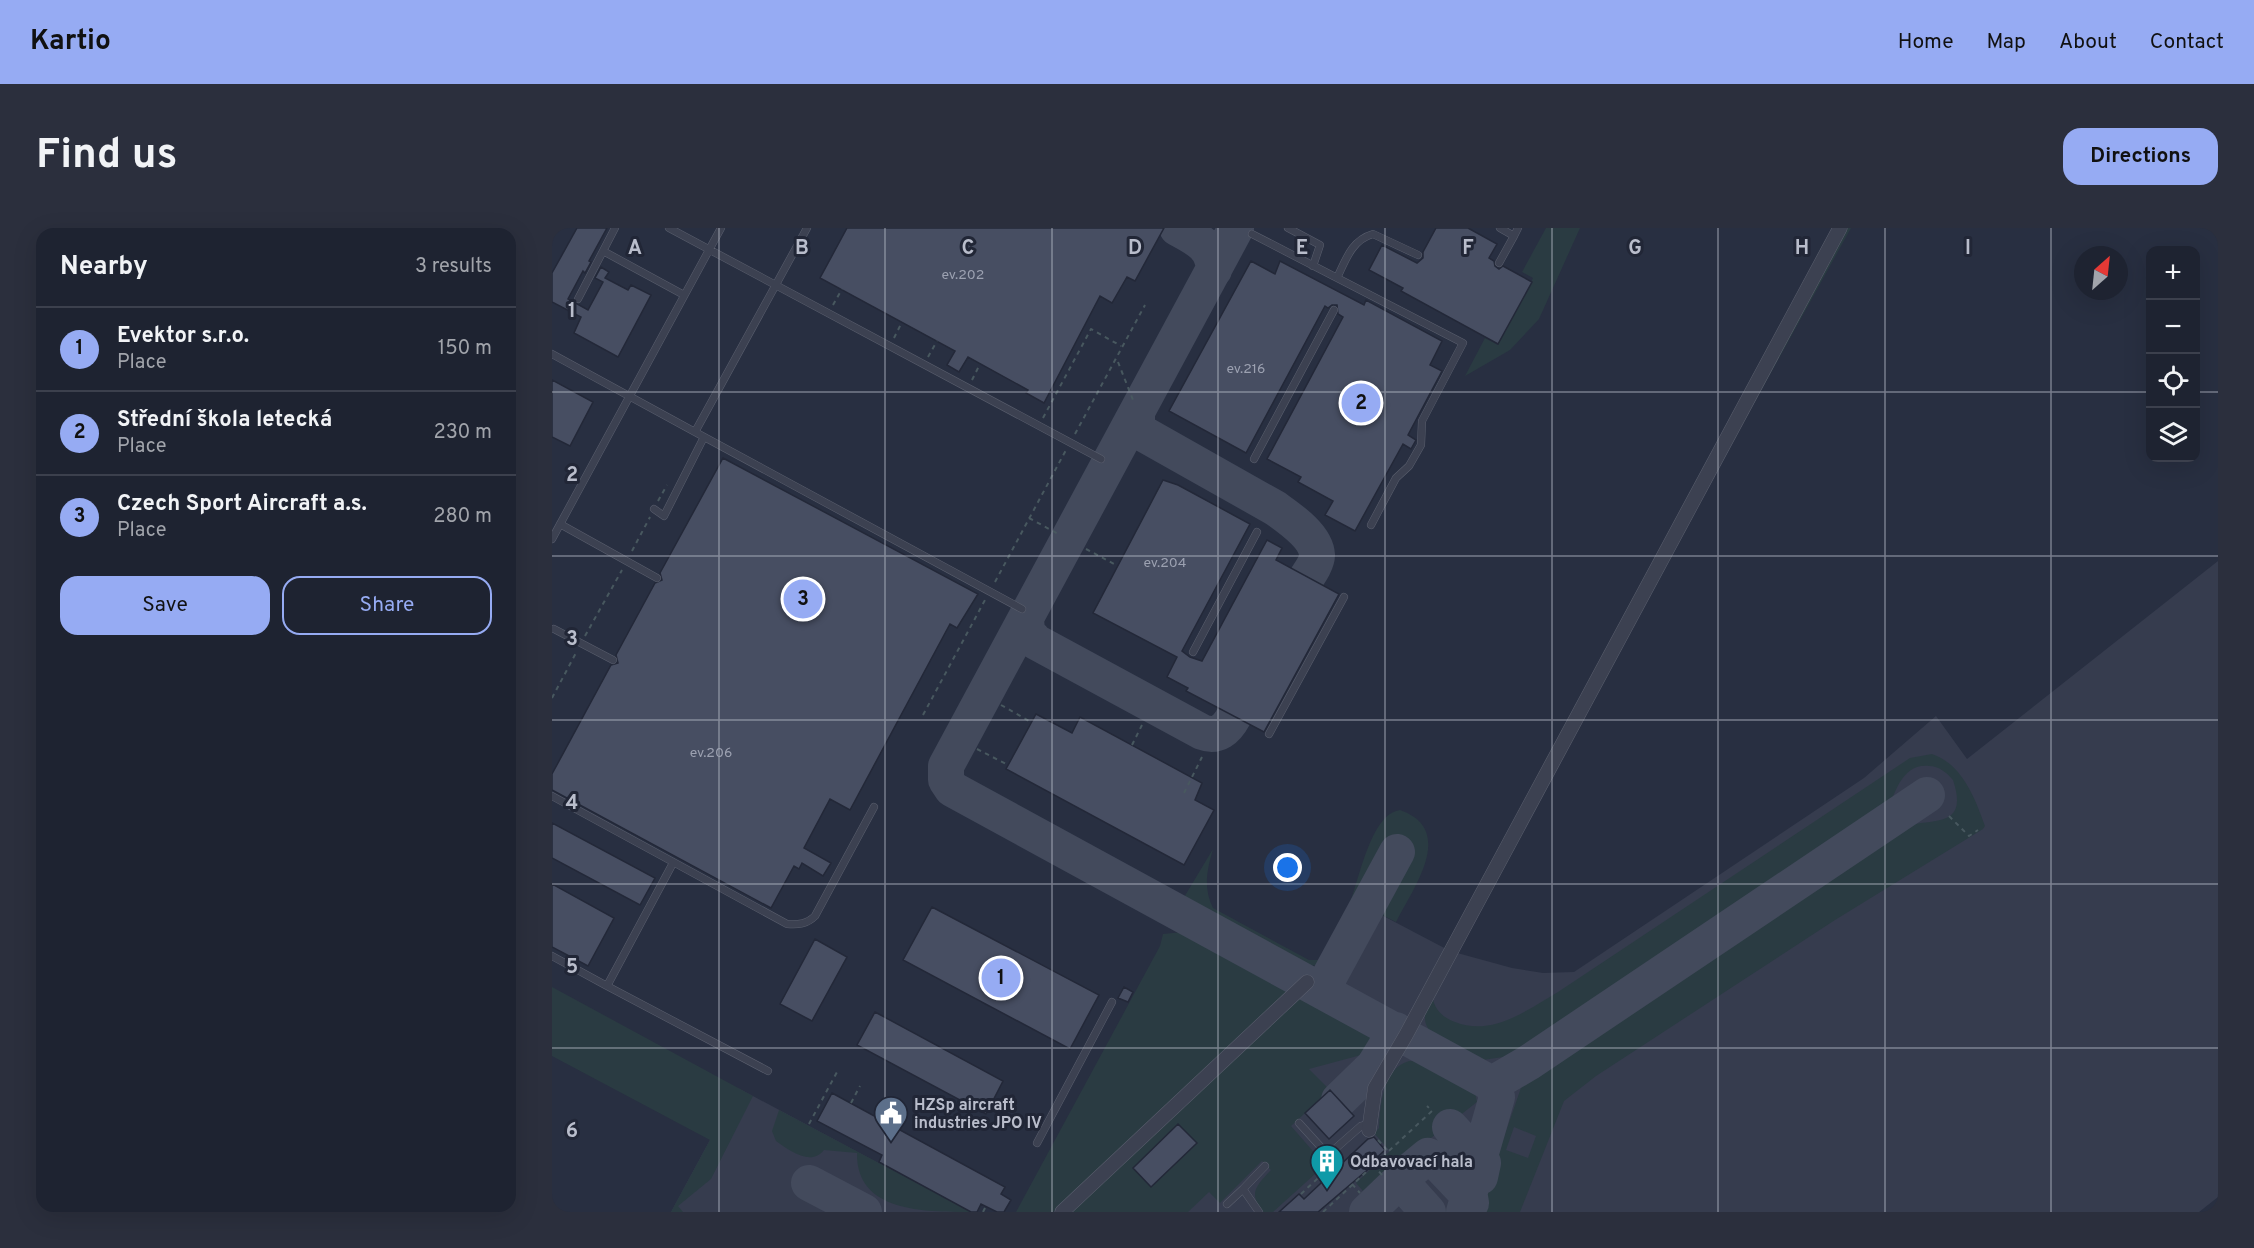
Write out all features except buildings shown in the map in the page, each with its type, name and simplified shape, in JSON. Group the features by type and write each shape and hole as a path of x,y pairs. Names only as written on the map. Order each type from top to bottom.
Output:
{"street":[{"path":"1370,1127 1373,1097 1378,1081 1406,1035 1840,228"},
{"path":"1062,1212 1307,982"}],"lane":[{"path":"578,298 615,228"},
{"path":"669,228 1101,459"},
{"path":"552,539 721,228"},
{"path":"695,432 807,228"},
{"path":"1288,228 1320,245 1313,266"},
{"path":"1500,228 1514,236"},
{"path":"1499,263 1518,228"},
{"path":"1252,234 1463,343 1422,421 1421,445 1409,466 1396,478 1371,525"},
{"path":"1337,278 1352,247 1373,234 1418,255"},
{"path":"603,251 684,295"},
{"path":"1254,459 1334,310"},
{"path":"552,354 1022,609"},
{"path":"654,509 664,516 704,437"},
{"path":"560,524 657,578"},
{"path":"1193,652 1257,532"},
{"path":"1269,734 1344,597"},
{"path":"553,630 613,660"},
{"path":"552,796 787,924 803,924 815,916 874,807"},
{"path":"607,986 673,862"},
{"path":"552,956 768,1071"},
{"path":"1037,1143 1112,1002"},
{"path":"1299,1123 1328,1155 1361,1126 1370,1127"},
{"path":"1227,1204 1265,1166"},
{"path":"1243,1189 1259,1212"}],"path":[{"path":"829,313 842,289"},
{"path":"923,716 1145,305"},
{"path":"890,346 902,322"},
{"path":"1039,426 1091,329 1122,346"},
{"path":"925,364 937,341"},
{"path":"1118,362 1133,400"},
{"path":"968,388 980,364"},
{"path":"1029,518 1060,535"},
{"path":"1086,549 1116,565"},
{"path":"1000,705 1031,722"},
{"path":"1132,745 1142,725"},
{"path":"977,749 1008,765"},
{"path":"1184,794 1202,757"},
{"path":"1949,816 1969,836 1978,830"},
{"path":"809,1124 837,1072"},
{"path":"851,1103 860,1086"},
{"path":"1323,1212 1432,1111 1427,1106"},
{"path":"1370,1127 1388,1151"},
{"path":"1301,1194 1335,1162"},
{"path":"1374,1165 1383,1176"},
{"path":"1352,1184 1360,1193"},
{"path":"983,1212 986,1206"}],"shaded area":[{"path":"1546,228 1580,228 1539,319 1510,350 1465,376 1485,338 1498,345 1533,278 1522,272"},
{"path":"1847,228 1851,228 1690,519 1832,254"},
{"path":"2218,561 2218,1197 2199,1212 1138,1212 1329,993 1372,910 1450,951 1512,968 1543,973 1574,972 1864,778 1936,716 1967,759"},
{"path":"1932,754 1952,766 1966,783 1977,804 1985,826 1983,829 1835,920 1596,1076 1564,1101 1520,1212 1478,1212 1523,1082 1538,1065 1836,863 1844,866 1904,827 1944,819 1952,815 1956,807 1957,796 1953,780 1936,767 1920,766 1912,769 1896,789 1886,814 1530,1053 1483,1060 1433,1034 1425,1021 1427,1006 1432,996 1437,1009 1446,1018 1469,1026 1496,1024 1522,1013 1558,992 1910,758","holes":["1514,1127 1536,1136 1528,1158 1506,1150"]},
{"path":"1400,810 1417,819 1426,831 1428,845 1426,861 1412,893 1396,922 1372,910 1404,855 1392,848 1335,952 1320,966 1309,965 1183,899 1213,849 1207,879 1208,893 1213,908 1309,960 1320,960 1332,948 1341,929 1365,855 1375,833 1386,817"},
{"path":"1183,932 1290,990 1053,1212 1016,1212 1160,946 1163,934"},
{"path":"552,987 753,1096 711,1179 678,1206 683,1212 671,1212 710,1140 552,1056"},
{"path":"1300,996 1366,1031 1372,1040 1370,1050 1361,1055 1309,1069 1330,1090 1291,1126 1325,1165 1273,1212 1263,1212 1256,1200 1258,1185 1271,1170 1262,1161 1220,1203 1209,1192 1188,1212 1072,1212"},
{"path":"1409,1061 1426,1063 1454,1075 1475,1092 1477,1102 1363,1191 1356,1183 1390,1151 1374,1133 1379,1128 1380,1109 1388,1079 1400,1065"},
{"path":"738,1088 970,1212 671,1212"},
{"path":"779,1110 971,1212 914,1209 880,1198 868,1187 860,1172 857,1153 824,1150 819,1155 807,1157 793,1152 776,1141 772,1131"}],"taxiway":[{"path":"1177,228 1203,244 1211,255 1214,270"},
{"path":"1236,228 946,766 946,780 952,789 1492,1084 1528,1063 1927,795"},
{"path":"1137,412 1137,426 1142,433 1275,508 1301,528 1312,541 1317,555 1307,577"},
{"path":"1026,619 1027,632 1036,642 1202,732 1217,733 1228,725 1234,716"},
{"path":"1322,990 1397,852"},
{"path":"1339,1100 1374,1066 1396,1030"},
{"path":"1464,1212 1497,1097 1492,1084"},
{"path":"1450,1127 1483,1163 1480,1177"},
{"path":"1428,1212 1402,1183 1405,1175 1428,1156 1433,1158 1470,1197 1471,1203 1466,1212"},
{"path":"809,1183 864,1212"},
{"path":"1367,1212 1394,1186 1403,1186"}],"place":[{"name":"Střední škola letecká","path":"1361,403"},
{"name":"Czech Sport Aircraft a.s.","path":"803,599"},
{"name":"Evektor s.r.o.","path":"1001,978"},
{"name":"HZSp aircraft industries JPO IV","path":"891,1142"},
{"name":"Odbavovací hala","path":"1327,1190"}]}
